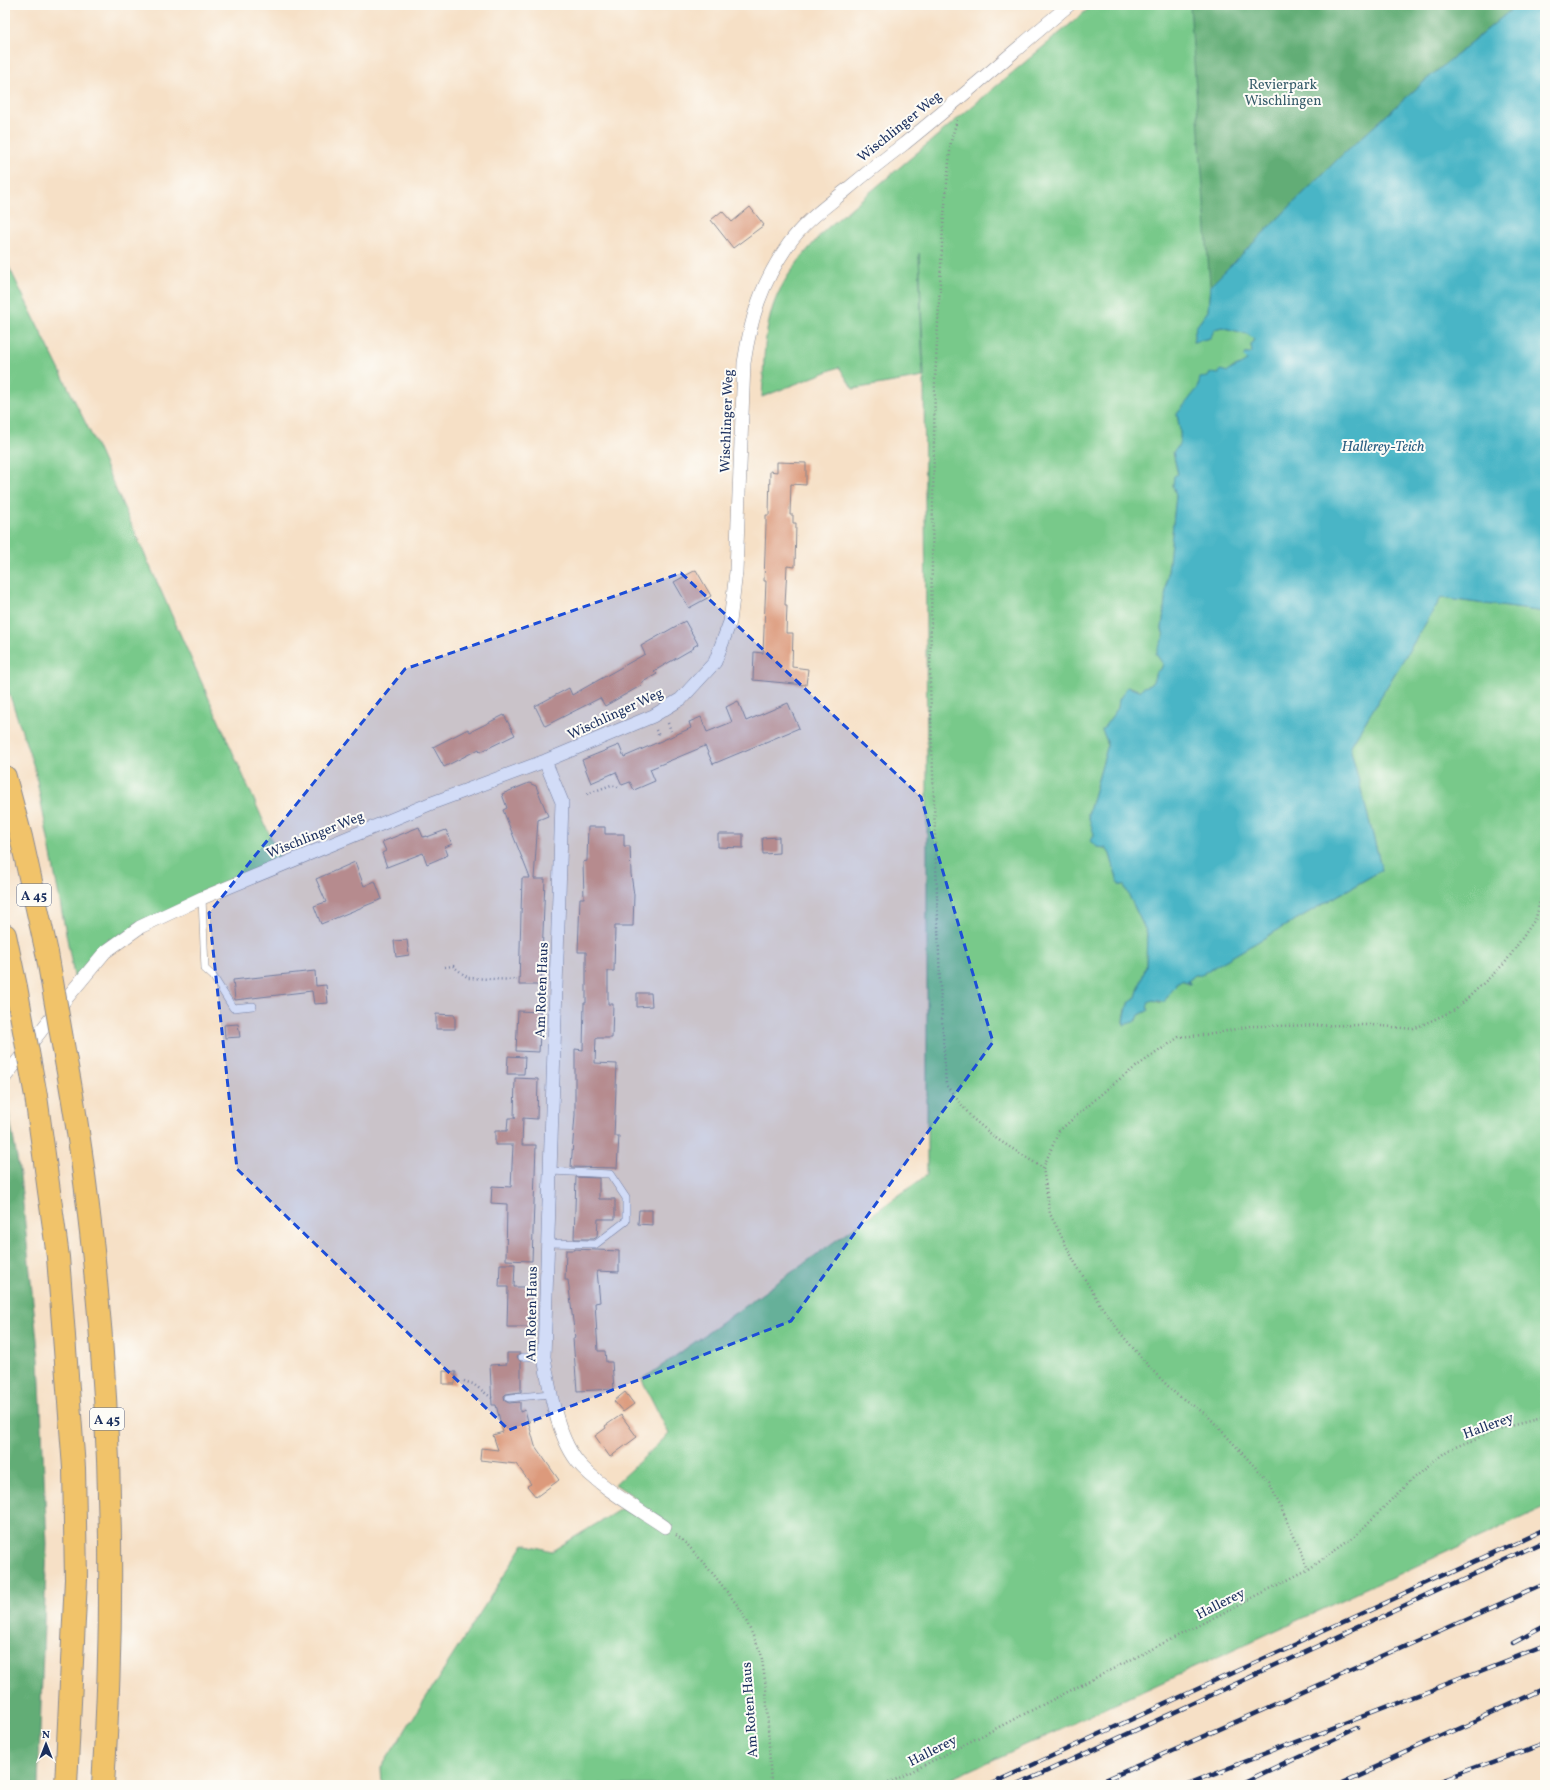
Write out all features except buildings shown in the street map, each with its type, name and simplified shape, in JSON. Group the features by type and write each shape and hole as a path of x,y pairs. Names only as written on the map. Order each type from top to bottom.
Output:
{"highway":[{"name":"A 45","path":"5,777 47,953 76,1112 101,1325 108,1437 111,1550 110,1643 103,1785"},
{"name":"A 45","path":"5,935 36,1096 58,1257 74,1468 76,1579 66,1785"}],"street":[{"name":"Wischlinger Weg","path":"5,1076 105,952 140,927 202,898 432,803 545,761 653,716 681,699 715,662 730,622 736,572 744,363 748,333 760,295 770,275 788,244 809,220 914,135 1069,5"},
{"name":"Am Roten Haus","path":"545,761 562,802 544,1357 550,1394 565,1441 576,1461 594,1479 665,1527"}],"lane":[{"path":"202,898 205,969 213,976 233,1008 252,1006"},
{"path":"548,1242 596,1244 626,1221 626,1198 610,1174 551,1171"},
{"path":"522,1358 544,1357"},
{"path":"509,1398 550,1394"}],"path":[{"path":"959,113 951,141 943,226 935,381 930,674 940,986 946,1086 972,1118 997,1139 1043,1168"},
{"path":"667,720 671,731"},
{"path":"587,794 611,786 621,788"},
{"path":"1545,801 1545,829"},
{"path":"1309,1570 1268,1482 1207,1415 1176,1394 1152,1370 1122,1335 1099,1303 1074,1261 1050,1214 1043,1168 1059,1131 1113,1084 1179,1037 1213,1034 1250,1026 1371,1025 1413,1030 1455,1010 1505,963 1536,918 1545,879"},
{"path":"446,967 453,966 468,978 516,980"},
{"path":"464,1381 473,1384 492,1398"},
{"path":"529,1422 544,1417"},
{"name":"Hallerey","path":"885,1785 1309,1570 1354,1537 1413,1478 1448,1450 1502,1428 1545,1417"},
{"name":"Am Roten Haus","path":"665,1527 686,1543 714,1575 741,1610 761,1653 766,1687 771,1785"}],"highlighted area":[{"path":"681,573 921,797 993,1042 791,1321 509,1430 237,1169 209,913 405,669"}],"green space":[{"path":"1093,5 1517,5 1426,80 1210,286 1208,311 1196,327 1193,342 1210,338 1215,329 1222,327 1247,334 1254,339 1251,345 1252,352 1243,356 1247,360 1244,364 1232,368 1228,372 1208,377 1177,414 1180,439 1177,448 1173,452 1178,475 1174,477 1173,486 1176,496 1162,629 1164,636 1156,654 1163,664 1161,669 1156,672 1154,680 1151,684 1143,687 1140,691 1131,687 1119,700 1118,708 1102,730 1107,741 1107,748 1088,815 1093,826 1097,847 1106,848 1110,854 1119,885 1124,885 1147,933 1146,966 1136,997 1130,1002 1126,1009 1124,1025 1137,1020 1139,1015 1149,1010 1147,1006 1149,1002 1153,1000 1161,1003 1176,983 1182,980 1190,984 1188,981 1195,975 1200,975 1382,870 1350,747 1441,598 1545,612 1545,1507 938,1785 382,1785 381,1768 524,1544 552,1551 637,1499 615,1484 669,1434 642,1380 927,1175 927,755 924,377 919,253 923,377 853,389 839,367 762,397 766,336 774,304 785,281 792,270 825,230"},
{"name":"Revierpark Wischlingen","path":"1190,5 1517,5 1426,80 1341,156 1210,286"},
{"path":"5,259 92,436 283,865 140,927 75,981 35,770 5,681"},
{"path":"5,1091 20,1175 39,1359 47,1544 38,1785 5,1785"}],"water":[{"name":"Hallerey-Teich","path":"1517,5 1545,5 1545,612 1441,598 1350,747 1382,870 1200,975 1195,975 1188,981 1191,984 1182,980 1176,983 1175,988 1172,989 1164,1002 1153,1000 1149,1002 1147,1008 1149,1010 1139,1015 1135,1021 1124,1025 1128,1006 1136,997 1146,966 1147,933 1124,885 1119,885 1110,854 1106,848 1097,847 1090,841 1094,834 1088,815 1107,748 1107,741 1102,730 1118,708 1119,700 1127,687 1140,691 1143,687 1151,684 1154,680 1156,672 1161,669 1163,664 1156,654 1164,636 1162,629 1176,496 1173,486 1174,476 1178,474 1173,452 1177,448 1180,439 1177,414 1198,388 1200,378 1208,377 1210,373 1219,374 1220,370 1228,372 1245,362 1247,360 1243,356 1252,352 1251,345 1254,339 1247,334 1222,327 1215,329 1210,338 1193,342 1196,327 1208,311 1210,286 1341,156 1426,80"}],"railway":[{"path":"989,1785 1545,1529"},
{"path":"1017,1785 1545,1541"},
{"path":"1094,1785 1545,1584"},
{"path":"1513,1643 1545,1626"},
{"path":"1185,1785 1545,1646"},
{"path":"1333,1785 1545,1689"},
{"path":"1238,1785 1358,1728"},
{"path":"1430,1785 1545,1743"}]}
